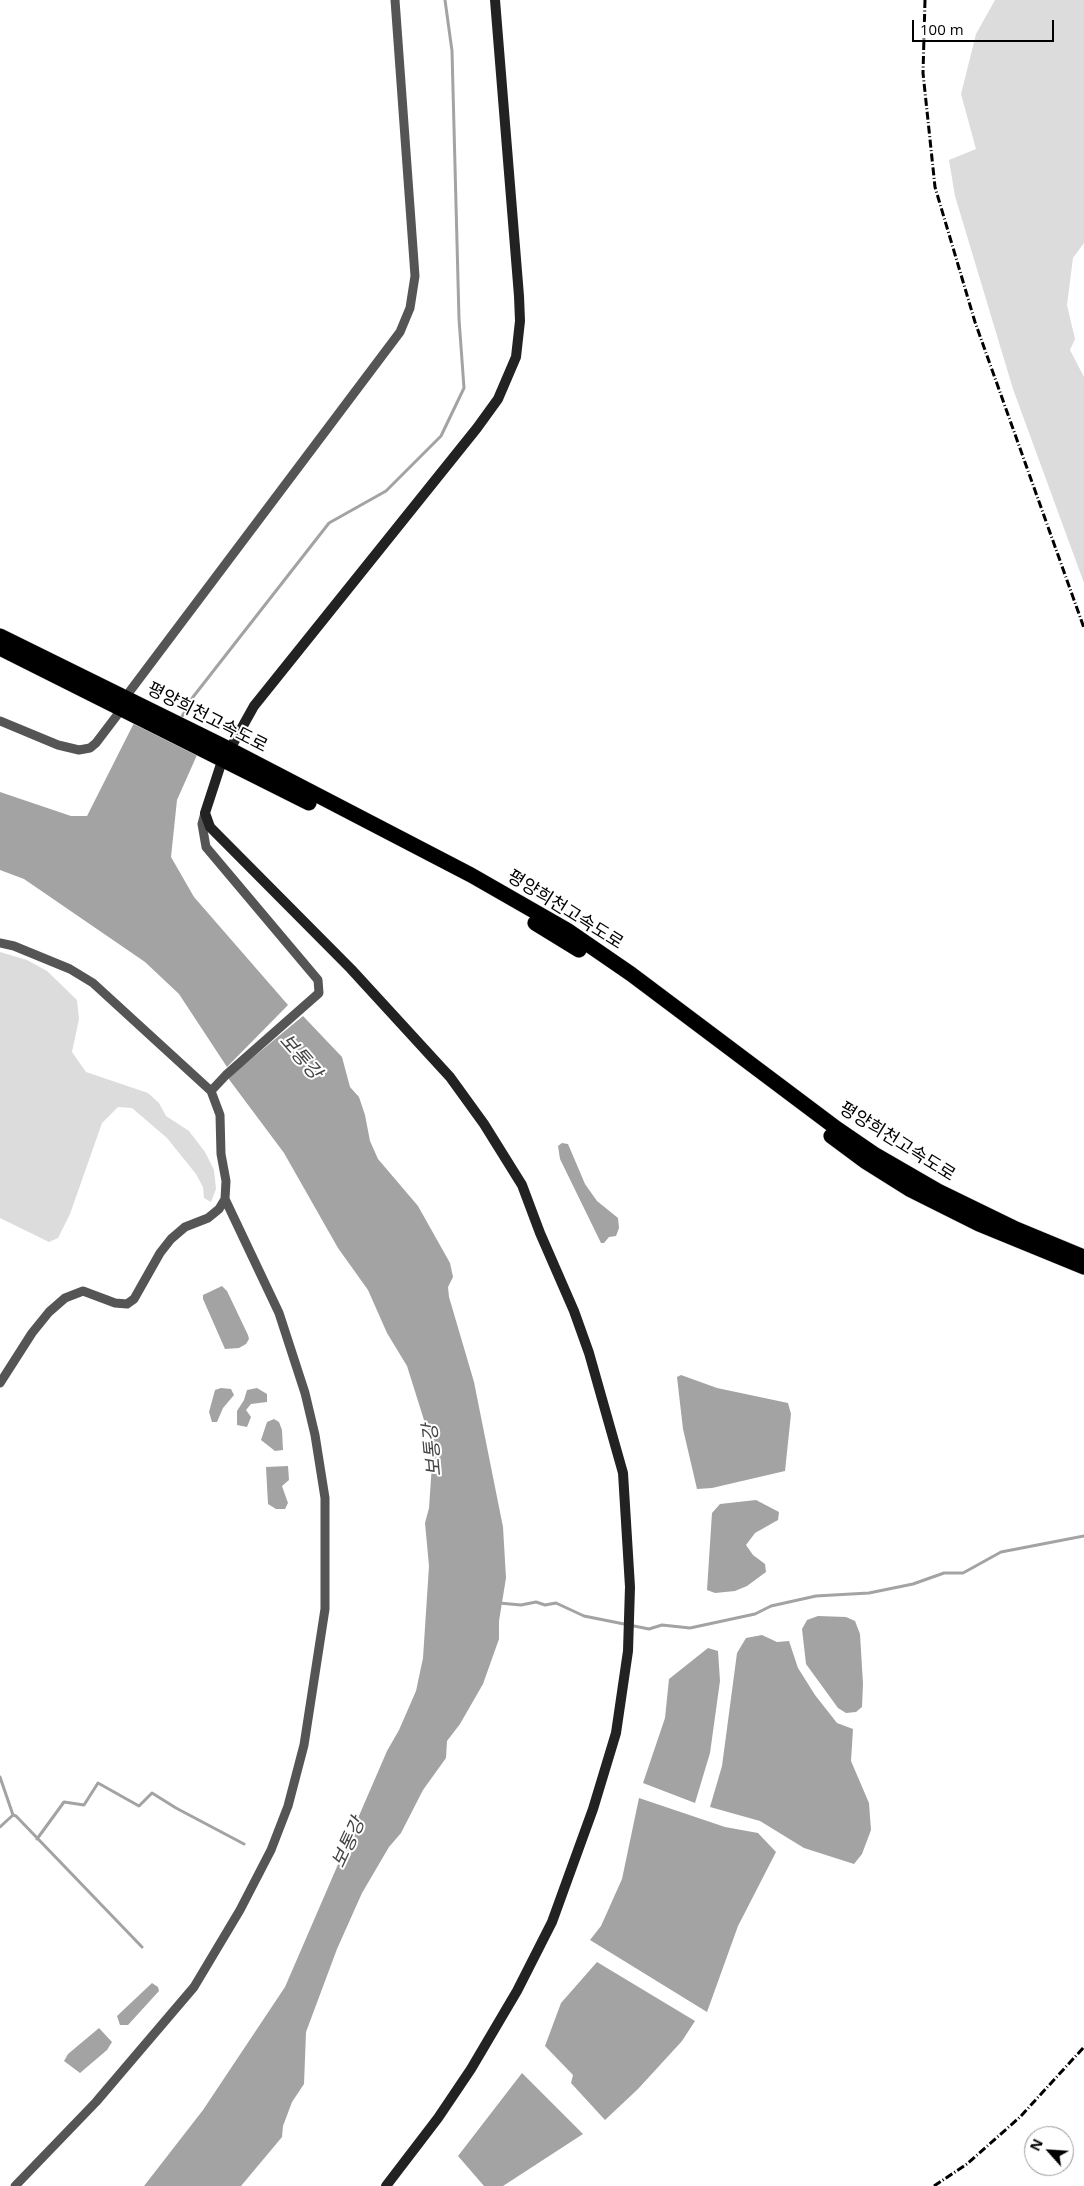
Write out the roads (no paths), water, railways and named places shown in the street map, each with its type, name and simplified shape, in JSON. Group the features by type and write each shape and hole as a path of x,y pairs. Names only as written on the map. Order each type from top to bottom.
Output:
{"highway":[{"name":"평양희천고속도로","path":"0,636 456,878 566,942 663,1008 866,1162 909,1189 979,1224 1084,1267"},
{"name":"평양희천고속도로","path":"0,648 127,704"},
{"name":"평양희천고속도로","path":"222,753 471,875 567,930 631,974 836,1128 874,1154 938,1191 1016,1229 1084,1257"}],"main road":[{"path":"386,2186 438,2118 471,2069 516,1991 552,1922 593,1808 616,1733 628,1652 629,1560 623,1473 589,1353 574,1311 540,1233 522,1184 494,1139 450,1078 351,969 210,827 205,813 222,753 254,706 477,428 502,390 516,357 520,321 514,206 496,0"}],"street":[{"path":"0,720 58,745 79,750 90,748 96,743 127,704 386,354 400,332 410,308 415,276 395,0"},
{"path":"205,813 202,824 206,847 318,980 319,993 226,1075 211,1091"},
{"path":"0,944 14,946 70,969 93,984 211,1091 220,1115 222,1154 226,1181 225,1199 219,1209 208,1218 185,1227 171,1239 160,1252 134,1299 127,1304 83,1291 60,1303 32,1332 0,1382"},
{"path":"15,2186 96,2102 194,1987 240,1910 271,1850 288,1806 304,1745 325,1609 325,1498 315,1435 305,1393 279,1313 225,1199"}],"water":[{"path":"135,721 197,755 177,800 171,857 194,897 288,1005 227,1067 179,994 145,962 24,879 0,870 0,792 71,816 87,816"},
{"name":"보통강","path":"303,1016 342,1057 350,1087 359,1097 370,1141 378,1159 418,1206 450,1263 453,1277 448,1287 449,1297 474,1382 503,1527 506,1578 499,1621 499,1639 483,1684 460,1724 447,1741 446,1758 423,1790 401,1833 389,1847 362,1893 337,1949 306,2032 304,2084 292,2102 283,2126 282,2137 241,2186 144,2186 203,2110 285,1987 387,1751 399,1730 416,1691 423,1658 429,1566 425,1523 429,1508 432,1464 429,1436 407,1366 387,1333 368,1290 338,1248 284,1153 228,1078"},
{"path":"562,1143 568,1144 585,1184 597,1201 618,1218 619,1228 616,1236 609,1237 604,1243 601,1243 560,1159 558,1146"},
{"path":"222,1286 227,1291 248,1335 249,1339 246,1344 239,1348 225,1349 203,1299 203,1295"},
{"path":"681,1375 717,1388 788,1403 791,1414 785,1471 712,1488 697,1489 683,1429 677,1377"},
{"path":"221,1388 231,1389 234,1395 223,1408 217,1422 212,1422 209,1412 215,1390"},
{"path":"257,1388 267,1394 267,1402 251,1404 246,1410 251,1417 247,1427 237,1425 237,1411 244,1400 247,1390"},
{"path":"274,1419 279,1422 282,1430 283,1450 275,1451 261,1440 267,1422"},
{"path":"288,1466 289,1480 282,1486 288,1503 285,1509 276,1509 268,1504 266,1467"},
{"path":"756,1500 779,1512 778,1520 755,1533 746,1545 753,1555 765,1564 766,1572 747,1586 735,1591 715,1593 707,1590 712,1513 720,1504"},
{"path":"818,1616 846,1617 855,1621 860,1634 863,1684 862,1707 856,1712 846,1713 838,1708 806,1664 802,1629 807,1620"},
{"path":"762,1635 777,1642 789,1641 798,1668 815,1695 837,1723 853,1729 851,1761 869,1803 871,1830 862,1854 854,1864 804,1848 760,1821 710,1807 722,1766 737,1653 746,1638"},
{"path":"708,1648 718,1651 720,1681 710,1753 695,1803 643,1783 665,1718 669,1679"},
{"path":"639,1798 725,1827 758,1833 776,1852 738,1926 707,2012 590,1940 601,1926 622,1879"},
{"path":"597,1962 695,2021 682,2041 638,2089 605,2120 571,2083 573,2075 545,2046 561,2003"},
{"path":"152,1983 158,1987 159,1991 128,2025 120,2025 117,2016"},
{"path":"99,2028 112,2042 107,2050 80,2073 64,2061 68,2054"},
{"path":"522,2073 583,2134 503,2186 484,2186 458,2156"}],"waterway":[{"path":"180,720 193,697 329,523 386,491 441,436 464,388 459,319 452,51 445,0"},
{"path":"499,1603 521,1605 536,1602 545,1605 556,1603 584,1616 649,1629 662,1625 690,1628 755,1614 771,1606 816,1596 869,1593 913,1584 944,1573 963,1573 1001,1552 1084,1536"},
{"path":"0,1777 13,1815"},
{"path":"37,1839 64,1802 84,1805 98,1783 139,1806 152,1793 244,1844"},
{"path":"0,1827 13,1815 16,1816 142,1947"}],"railway":[{"path":"925,0 923,73 935,187 975,322 1084,628"},
{"path":"934,2186 967,2164 1020,2117 1084,2047"}]}
